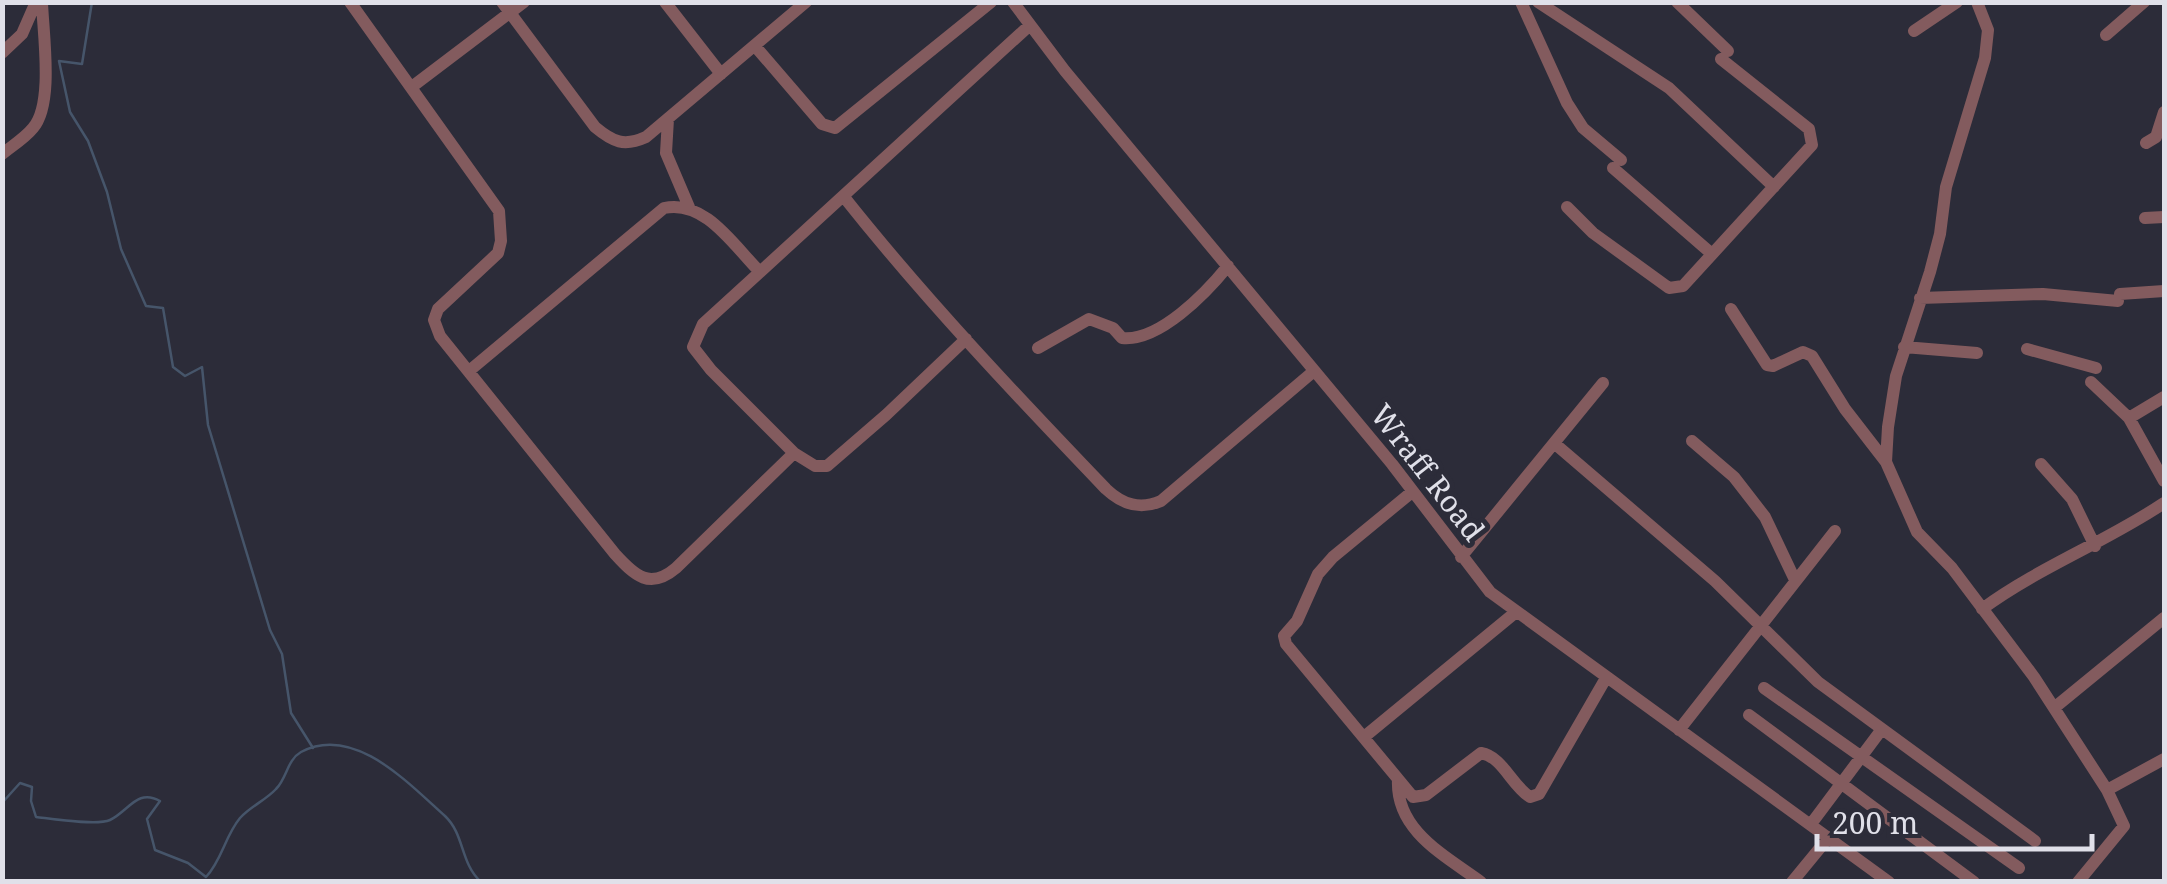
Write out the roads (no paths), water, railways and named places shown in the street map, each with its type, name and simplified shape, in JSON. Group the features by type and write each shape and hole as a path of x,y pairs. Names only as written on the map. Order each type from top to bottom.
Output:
{"street":[{"path":"2,53 22,34 39,2"},
{"path":"2,154 35,127 40,114 45,50 39,2"},
{"path":"350,2 499,211 498,253 435,314 440,336 630,570 658,580 676,568 794,453"},
{"path":"412,86 506,8 524,2"},
{"path":"665,2 721,74"},
{"path":"506,8 596,127 612,140 632,144 646,138 806,2"},
{"path":"754,46 822,124 835,128 991,2"},
{"name":"Wraff Road","path":"1013,2 1490,592 1889,881"},
{"path":"1521,2 1566,103 1583,128 1712,254"},
{"path":"1538,2 1669,88 1774,187"},
{"path":"1567,207 1592,233 1668,288 1683,286 1812,145 1809,130 1724,55 1677,2"},
{"path":"1914,31 1957,2"},
{"path":"1886,462 1892,393 1940,234 1946,187 1985,58 1988,30 1977,2"},
{"path":"2106,34 2144,2"},
{"path":"966,339 827,466 810,464 794,453 703,362 693,347 703,324 1030,25"},
{"path":"2146,143 2156,138 2164,112"},
{"path":"668,118 666,153 689,206 760,272"},
{"path":"469,371 638,228 672,206 680,190"},
{"path":"844,197 966,339 1106,490 1121,501 1137,506 1161,501 1314,371"},
{"path":"672,206 689,206"},
{"path":"2145,218 2164,217"},
{"path":"1038,348 1089,319 1112,328 1122,338 1154,334 1204,295 1228,266"},
{"path":"1920,298 2044,294 2119,297 2164,291"},
{"path":"1731,309 1767,365 1803,352 1812,356 1844,409 1886,462 1918,532 1982,608 2108,790 2124,826 2082,880"},
{"path":"1904,347 1977,353"},
{"path":"2028,350 2093,375 2129,418 2164,479"},
{"path":"1461,557 1602,383"},
{"path":"2129,418 2164,397"},
{"path":"1692,441 1734,477 1765,517 1795,580"},
{"path":"1554,443 1628,503 1818,682 2035,842"},
{"path":"2041,464 2072,500 2095,546"},
{"path":"1412,492 1333,557 1318,574 1298,621 1284,636 1286,644 1413,796 1426,796 1481,753 1496,760 1520,791 1530,797 1539,794 1606,678"},
{"path":"1982,608 2164,503"},
{"path":"1679,730 1834,530"},
{"path":"1364,737 1516,612"},
{"path":"2054,708 2164,618"},
{"path":"1764,688 2019,868"},
{"path":"1749,715 1974,882"},
{"path":"1811,824 1882,728"},
{"path":"2108,790 2164,760"},
{"path":"1398,778 1399,807 1415,831 1481,882"},
{"path":"1792,882 1829,838"}],"waterway":[{"path":"92,2 82,64 59,61 70,112 88,141 107,192 121,249 146,306 163,308 173,367 185,376 202,367 208,425 270,630 282,654 291,713 313,748"},
{"path":"2,803 20,783 32,787 36,817 95,822 110,820 139,799 152,798 160,801 147,819 155,850 188,863 206,877 240,818 276,789 296,755 321,745 341,746 379,761 445,816 481,882"}]}
